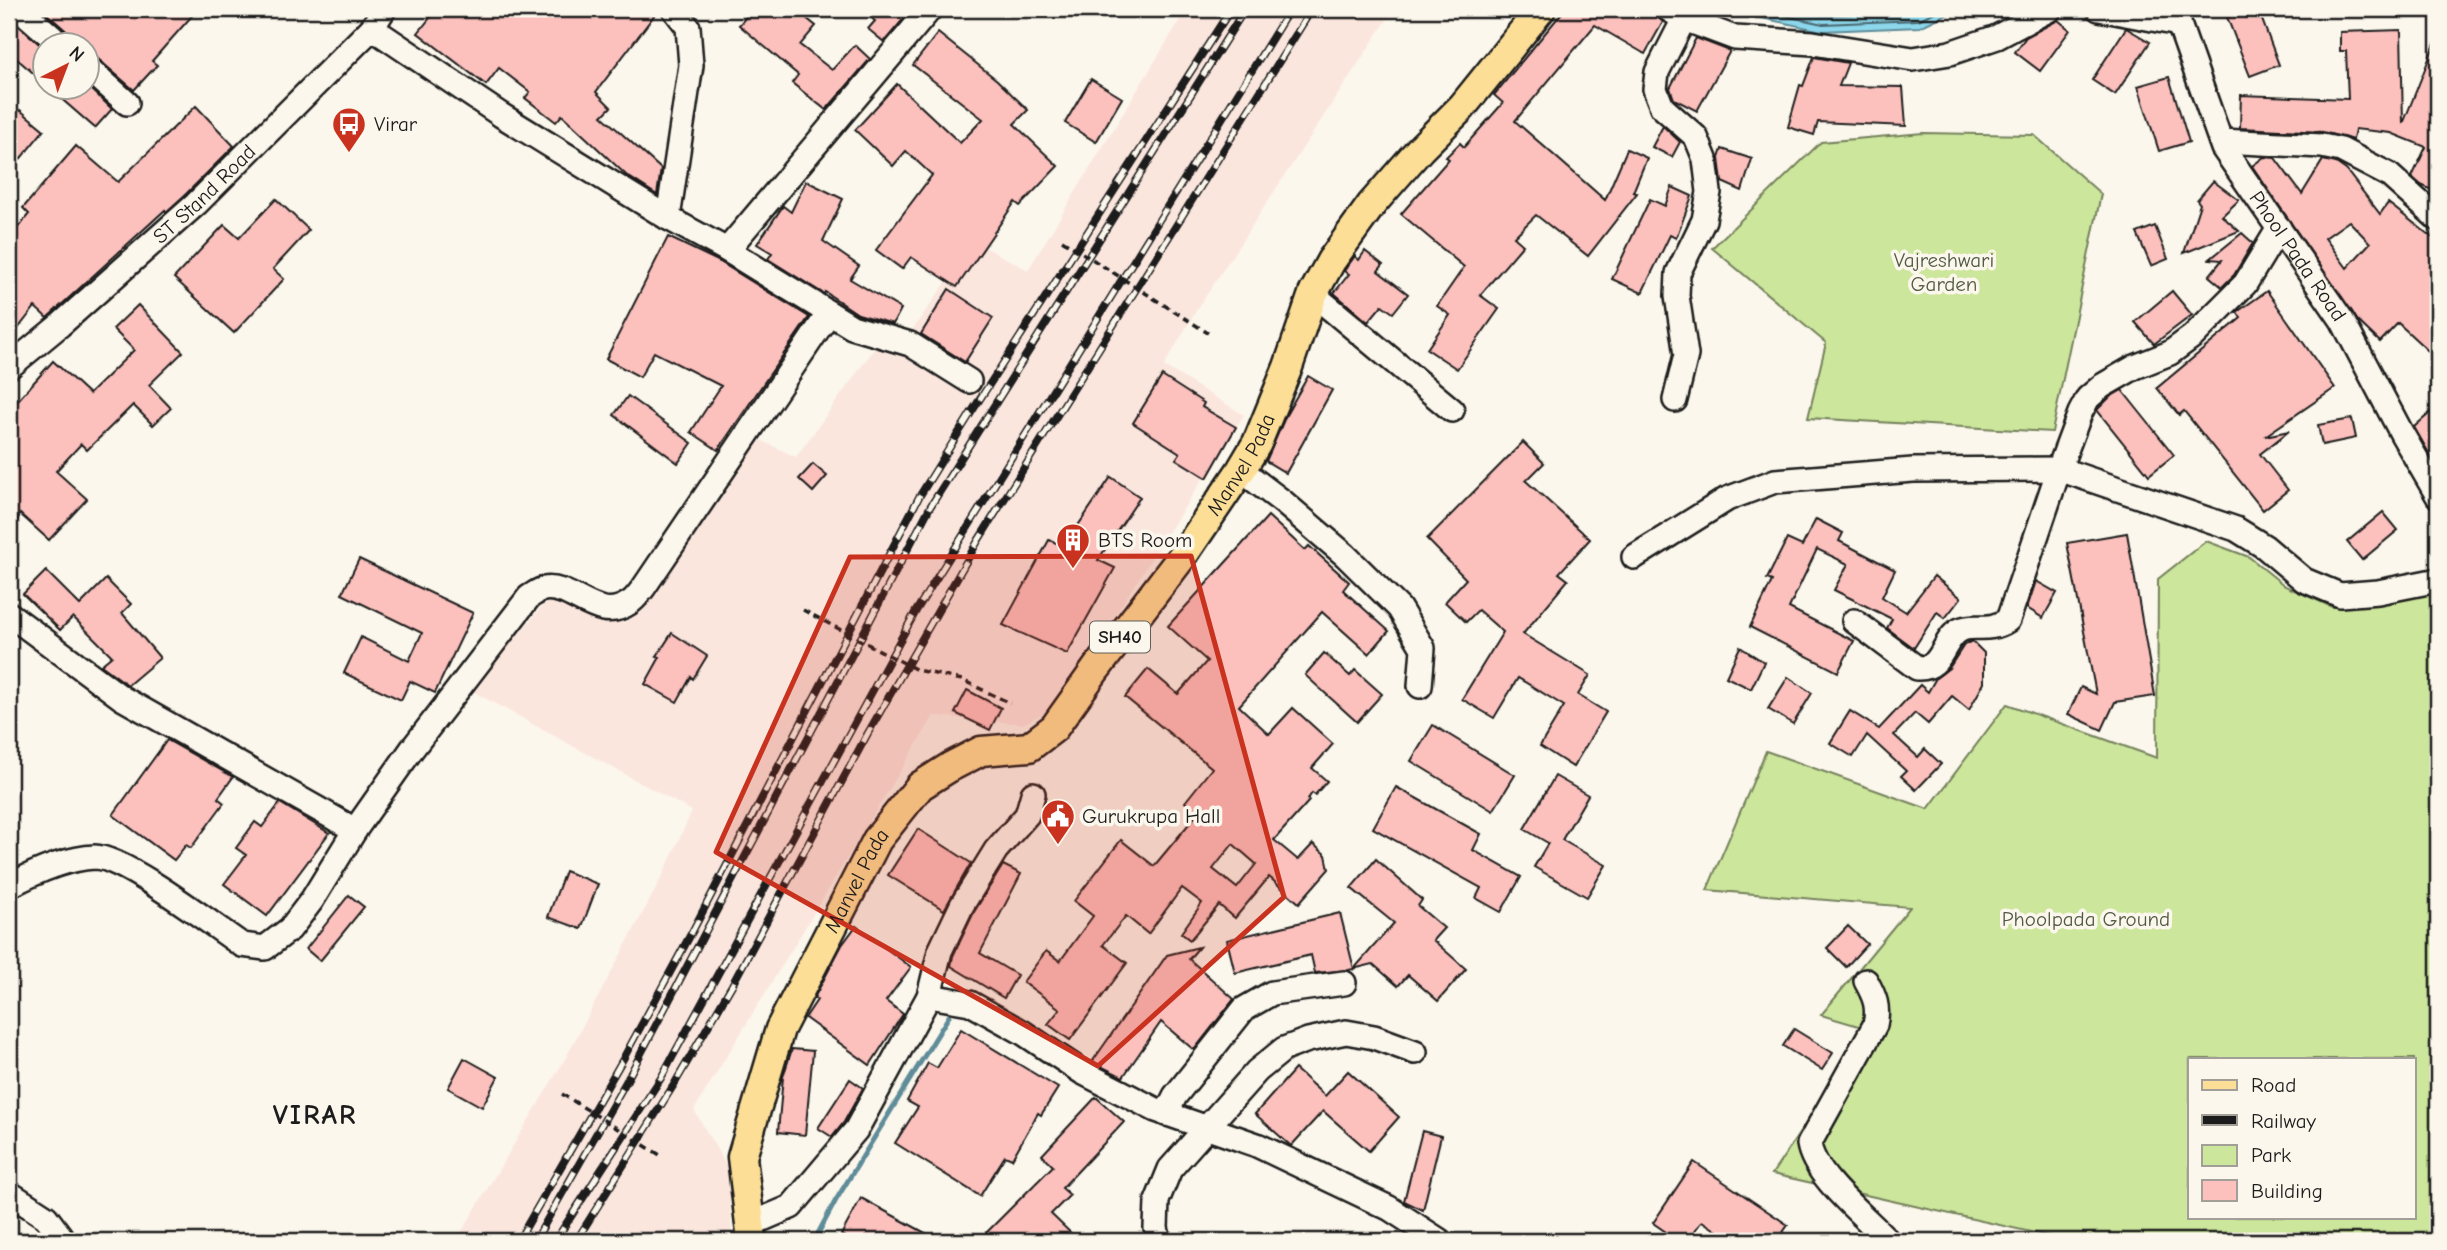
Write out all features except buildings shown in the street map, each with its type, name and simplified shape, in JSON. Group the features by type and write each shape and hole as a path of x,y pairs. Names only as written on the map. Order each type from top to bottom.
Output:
{"main road":[{"name":"Manvel Pada","path":"750,1233 742,1157 780,1029 877,839 920,786 950,767 981,751 1028,747 1055,728 1184,554 1241,470 1262,430 1288,367 1313,294 1331,261 1372,204 1421,148 1462,107 1541,9"}],"street":[{"path":"20,9 46,32"},
{"name":"ST Stand Road","path":"9,367 196,204 372,28 384,9"},
{"path":"668,218 691,65 688,27 674,9"},
{"path":"727,250 930,9"},
{"path":"1675,400 1686,355 1677,296 1678,274 1704,220 1709,192 1705,159 1696,137 1662,107 1655,89 1657,72 1676,14 1735,38 1813,43 1913,58 1950,53 1997,37 2050,9"},
{"path":"2099,9 2179,17"},
{"name":"Phool Pada Road","path":"2179,17 2223,148 2342,320 2438,496"},
{"path":"372,28 501,115 852,327 910,344 969,381"},
{"path":"102,81 127,103"},
{"path":"2221,141 2322,146 2341,150 2389,175 2438,219"},
{"path":"1854,621 1917,668 1927,669 1936,662 1954,635 1962,629 1997,627 2008,620 2057,476 2088,398 2102,386 2135,367 2170,353 2193,336 2245,284 2278,228"},
{"path":"1313,294 1452,410"},
{"path":"9,886 24,877 76,860 98,857 123,865 242,945 265,947 290,929 312,901 355,830 412,749 529,597 543,589 558,590 590,606 610,610 629,603 644,587 829,313"},
{"path":"1241,470 1345,555 1399,608 1423,648 1420,686"},
{"path":"1634,557 1727,499 1775,481 1913,470 2057,476 2236,529 2265,547 2304,580 2340,595 2378,592 2438,580"},
{"path":"9,614 122,698 355,830"},
{"path":"750,1233 791,1207 856,1130 929,996 940,951 962,905 996,850 1027,816 1033,794"},
{"path":"1867,981 1876,998 1875,1025 1809,1144 1811,1158 1821,1173 1888,1241"},
{"path":"1166,1114 1175,1096 1244,1009 1272,993 1344,983"},
{"path":"929,996 970,1003 1022,1032 1082,1072 1166,1114 1257,1145 1389,1208 1440,1241"},
{"path":"1159,1241 1156,1228 1157,1201 1170,1169 1257,1071 1284,1049 1308,1040 1346,1032 1374,1037 1415,1052"},
{"path":"9,1193 46,1217 64,1241"}],"path":[{"path":"1062,240 1208,333"},
{"path":"803,610 917,670 962,680 1010,703"},
{"path":"562,1094 660,1155"}],"highlighted area":[{"path":"1191,556 1284,897 1098,1066 716,852 850,557"}],"shaded area":[{"path":"1171,9 1394,9 1196,311 1164,366 1244,415 1056,707 1023,724 934,716 694,1110 729,1170 732,1241 456,1241 565,1059 662,877 692,811 472,691 546,601 569,603 625,623 756,438 796,457 890,327 907,337 975,242 1028,270 1183,15"}],"green space":[{"name":"Vajreshwari Garden","path":"1923,133 2034,135 2101,194 2052,432 1808,418 1826,343 1712,248 1821,142"},
{"name":"Phoolpada Ground","path":"2206,541 2249,557 2285,586 2332,607 2438,591 2438,1241 2071,1241 1772,1174 1869,1029 1821,1015 1910,907 1707,890 1766,751 1928,809 2007,704 2157,758 2158,579"}],"water":[{"path":"1720,9 1957,9 1920,27 1822,31"}],"waterway":[{"path":"814,1241 836,1200 949,1016"}],"railway":[{"path":"518,1241 623,1059 692,932 919,497 1231,9"},
{"path":"535,1241 627,1080 930,507 1245,9"},
{"path":"555,1241 661,1078 916,611 1290,9"},
{"path":"576,1241 675,1083 732,985 868,733 978,541 1312,9"}],"place":[{"name":"Virar","path":"349,154"},
{"name":"BTS Room","path":"1073,570"},
{"name":"Gurukrupa Hall","path":"1058,846"}],"district":[{"name":"VIRAR","path":"315,1115"}]}
